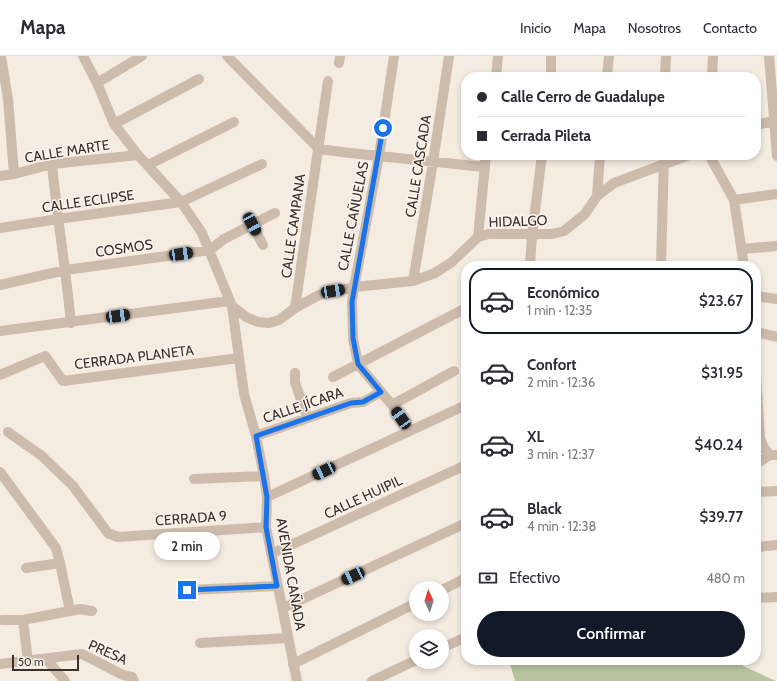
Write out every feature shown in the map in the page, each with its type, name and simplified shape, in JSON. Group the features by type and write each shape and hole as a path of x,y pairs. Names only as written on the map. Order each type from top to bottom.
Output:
{"street":[{"path":"1,56 4,100 14,174"},
{"name":"AVENIDA CAÑADA","path":"83,56 97,82 114,124 138,154 181,202 202,233 231,304 244,394 256,436 264,476 267,497 266,527 297,681"},
{"path":"97,82 142,56"},
{"path":"227,56 319,149 484,167"},
{"name":"CALLE CAÑUELAS","path":"394,56 378,156 354,287 352,302 353,338 358,364 392,405 410,431"},
{"name":"CALLE CASCADA","path":"413,281 434,162 449,56"},
{"path":"496,72 498,56"},
{"path":"551,56 551,72"},
{"path":"607,72 609,56"},
{"path":"665,72 666,56"},
{"path":"712,72 713,56"},
{"path":"769,56 776,156"},
{"path":"114,124 199,79"},
{"name":"CALLE CAMPANA","path":"295,308 328,82"},
{"path":"761,124 774,121"},
{"path":"148,165 234,122"},
{"name":"CALLE MARTE","path":"0,176 52,164 138,154"},
{"path":"478,237 485,160"},
{"path":"530,261 541,160"},
{"path":"597,196 600,160"},
{"name":"HIDALGO","path":"231,304 246,317 258,322 269,323 280,320 295,308 319,295 354,287 413,281 435,274 452,262 478,237 489,234 532,235 552,234 564,231 585,214 597,196 614,183 662,160"},
{"path":"661,261 664,160"},
{"path":"712,160 734,200 743,261"},
{"path":"52,164 58,219 66,270 71,323"},
{"name":"CALLE ECLIPSE","path":"0,228 181,202 262,164"},
{"path":"734,200 777,194"},
{"path":"210,250 224,239 275,213"},
{"path":"252,224 263,245"},
{"path":"742,249 777,246"},
{"name":"COSMOS","path":"0,285 66,270 210,250"},
{"path":"761,297 777,299"},
{"path":"0,331 231,304"},
{"path":"333,377 461,311"},
{"path":"761,333 777,337"},
{"name":"CERRADA PLANETA","path":"0,375 45,356 62,380 239,358"},
{"path":"392,405 454,371"},
{"path":"295,373 295,382 307,418"},
{"name":"CALLE JÍCARA","path":"256,436 351,403 363,402 381,392"},
{"path":"267,497 461,407"},
{"name":"CERRADA 9","path":"8,432 48,461 73,486 108,533 118,537 266,527"},
{"path":"761,440 764,448 774,455 761,462"},
{"name":"CALLE HUIPIL","path":"271,554 461,467"},
{"path":"0,472 56,548 70,611"},
{"path":"194,479 264,476"},
{"path":"761,492 777,491"},
{"path":"283,608 461,525"},
{"path":"761,547 777,546"},
{"path":"26,568 60,563"},
{"path":"449,586 461,580"},
{"path":"187,590 277,586"},
{"path":"761,598 777,597"},
{"path":"293,664 409,606"},
{"path":"2,620 23,620 80,609 92,611"},
{"path":"23,620 28,661"},
{"path":"200,643 288,638"},
{"path":"449,645 461,639"},
{"name":"PRESA","path":"0,664 82,654 123,675 132,677 134,681"},
{"path":"46,659 65,681"},
{"path":"372,681 409,663"}],"green space":[{"path":"510,665 742,665 776,681 515,681"}],"route":[{"path":"187,590 277,586 266,527 267,497 256,436 351,403 363,402 381,392 358,364 353,338 352,302 383,128"}]}
